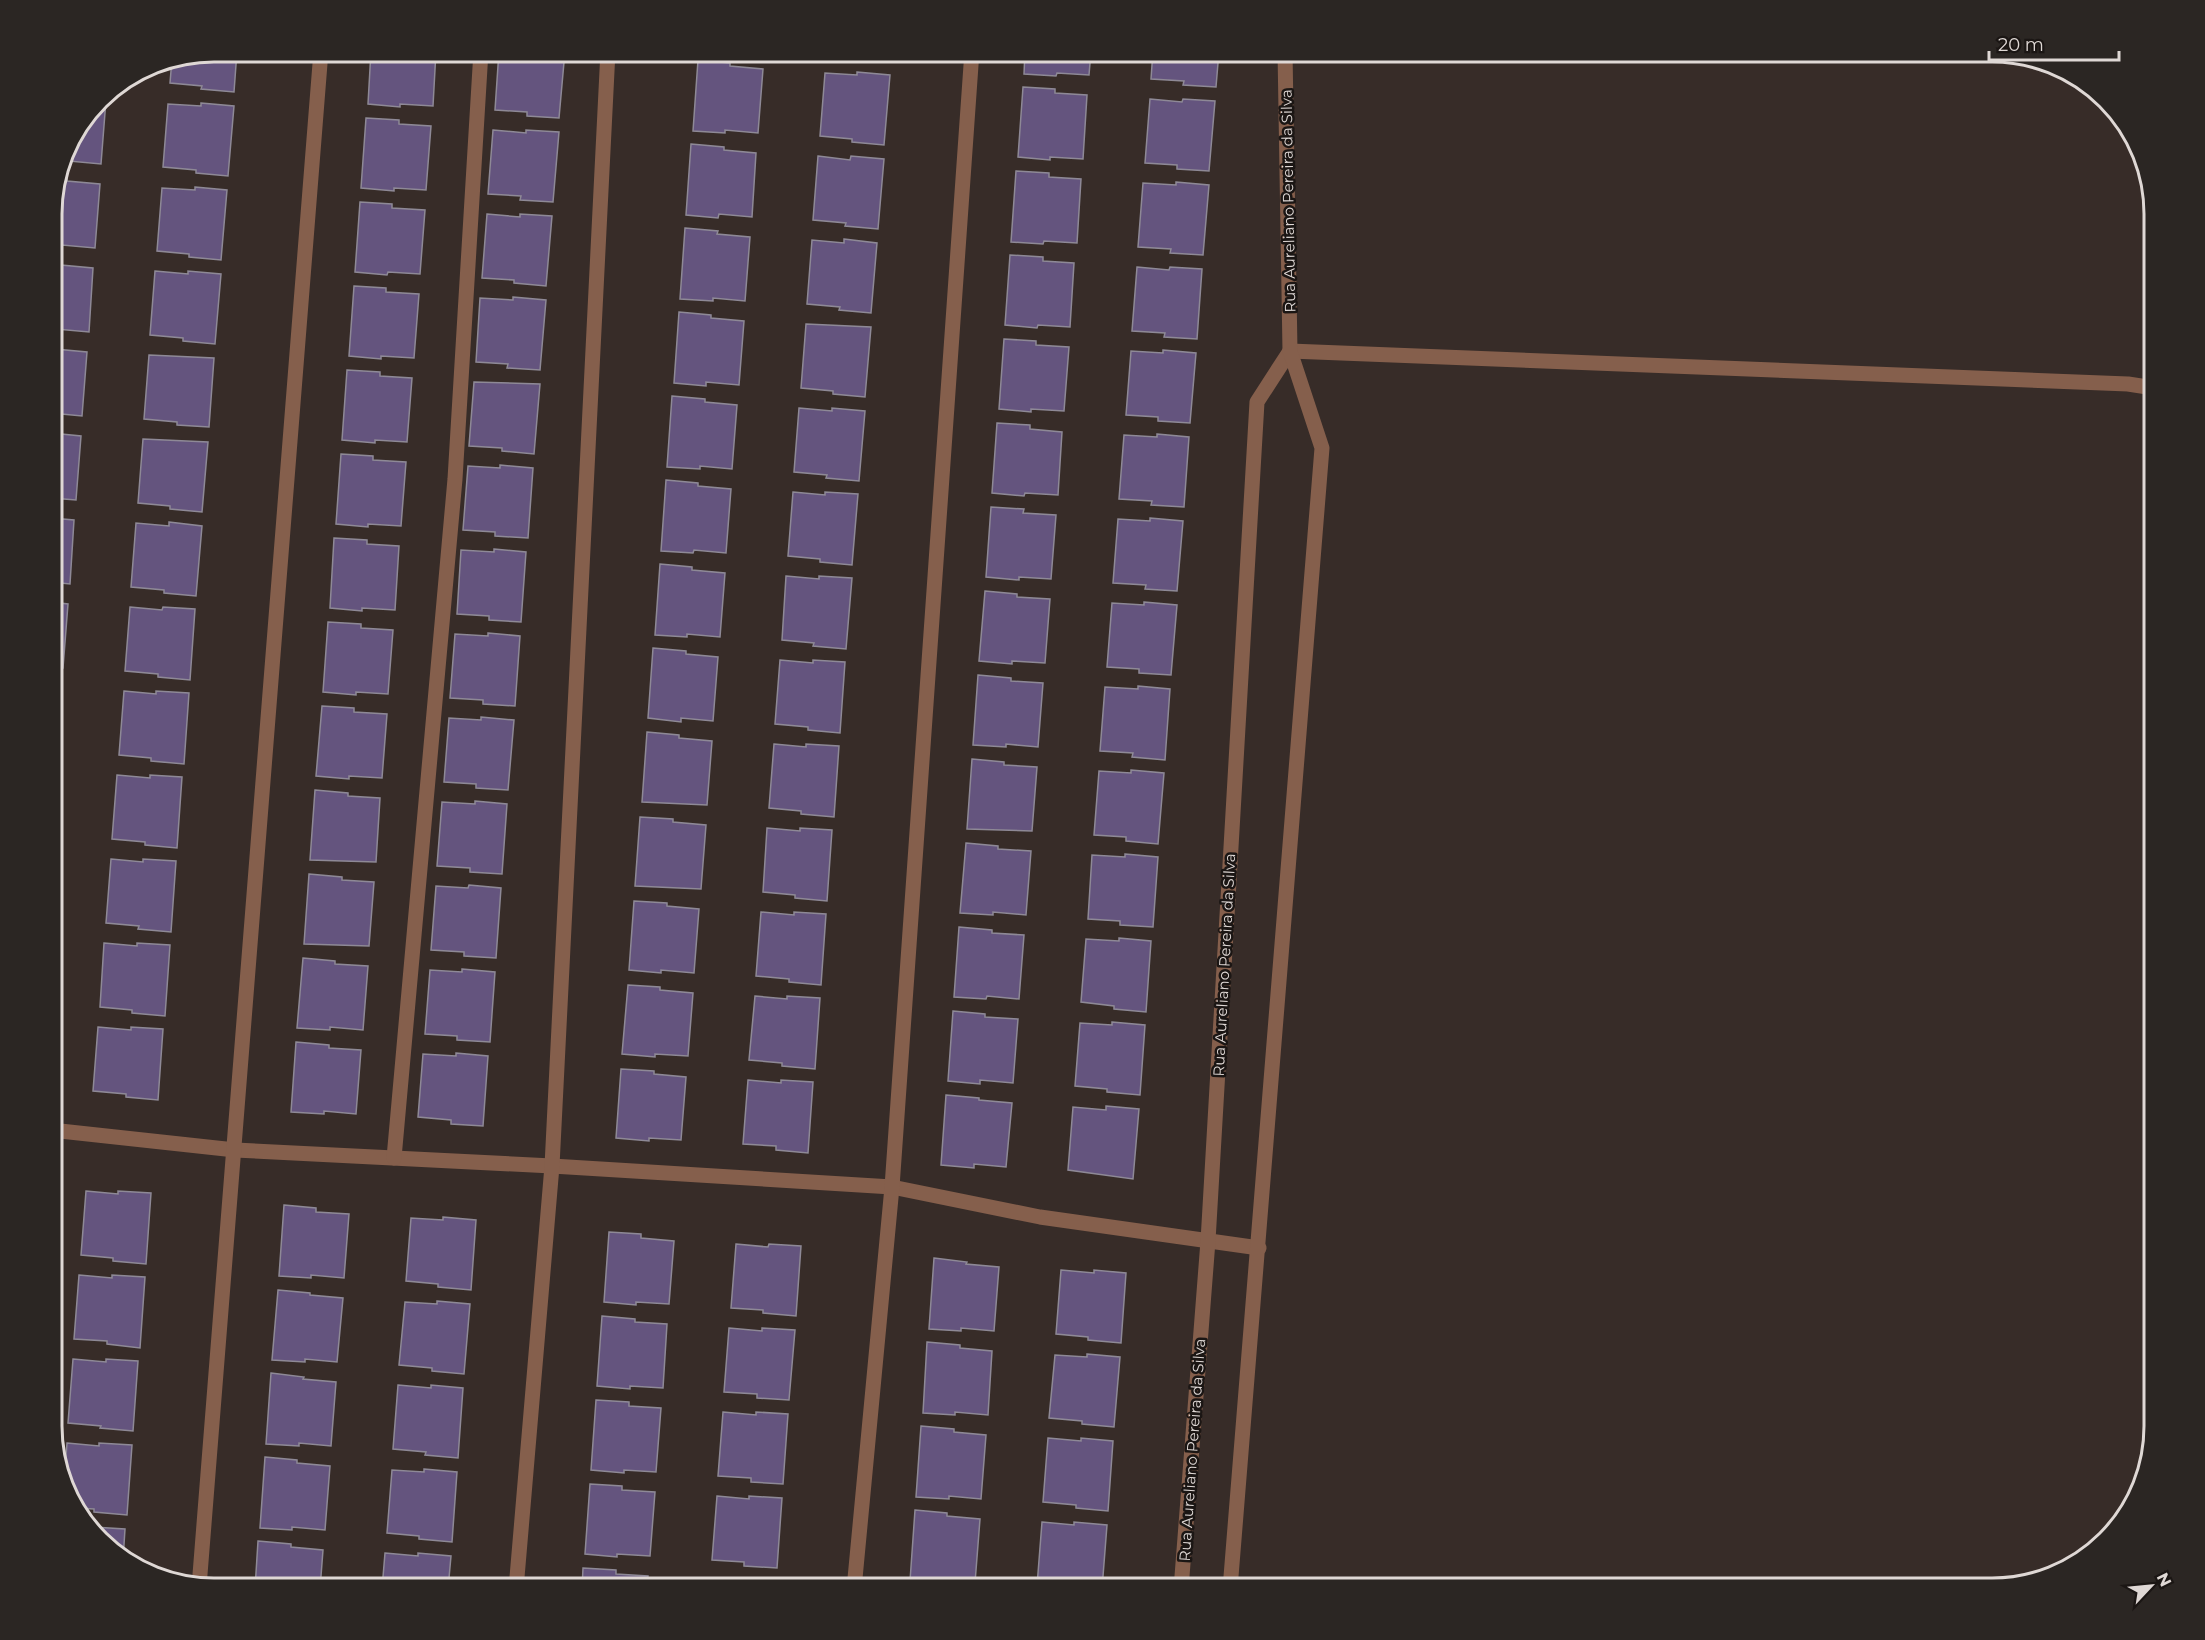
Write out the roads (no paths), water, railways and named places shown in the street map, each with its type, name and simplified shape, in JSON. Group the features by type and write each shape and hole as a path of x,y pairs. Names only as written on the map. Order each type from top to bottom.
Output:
{"street":[{"path":"200,1577 320,62"},
{"path":"394,1158 455,479 480,62"},
{"path":"517,1578 552,1166 607,62"},
{"path":"855,1578 892,1187 971,62"},
{"name":"Rua Aureliano Pereira da Silva","path":"1231,1578 1322,448 1290,351 1285,62"},
{"path":"1290,351 2104,383 2144,387"},
{"name":"Rua Aureliano Pereira da Silva","path":"1182,1578 1208,1241 1257,402 1290,351"},
{"path":"62,1131 235,1150 552,1166 892,1187 1040,1217 1259,1248"}]}
